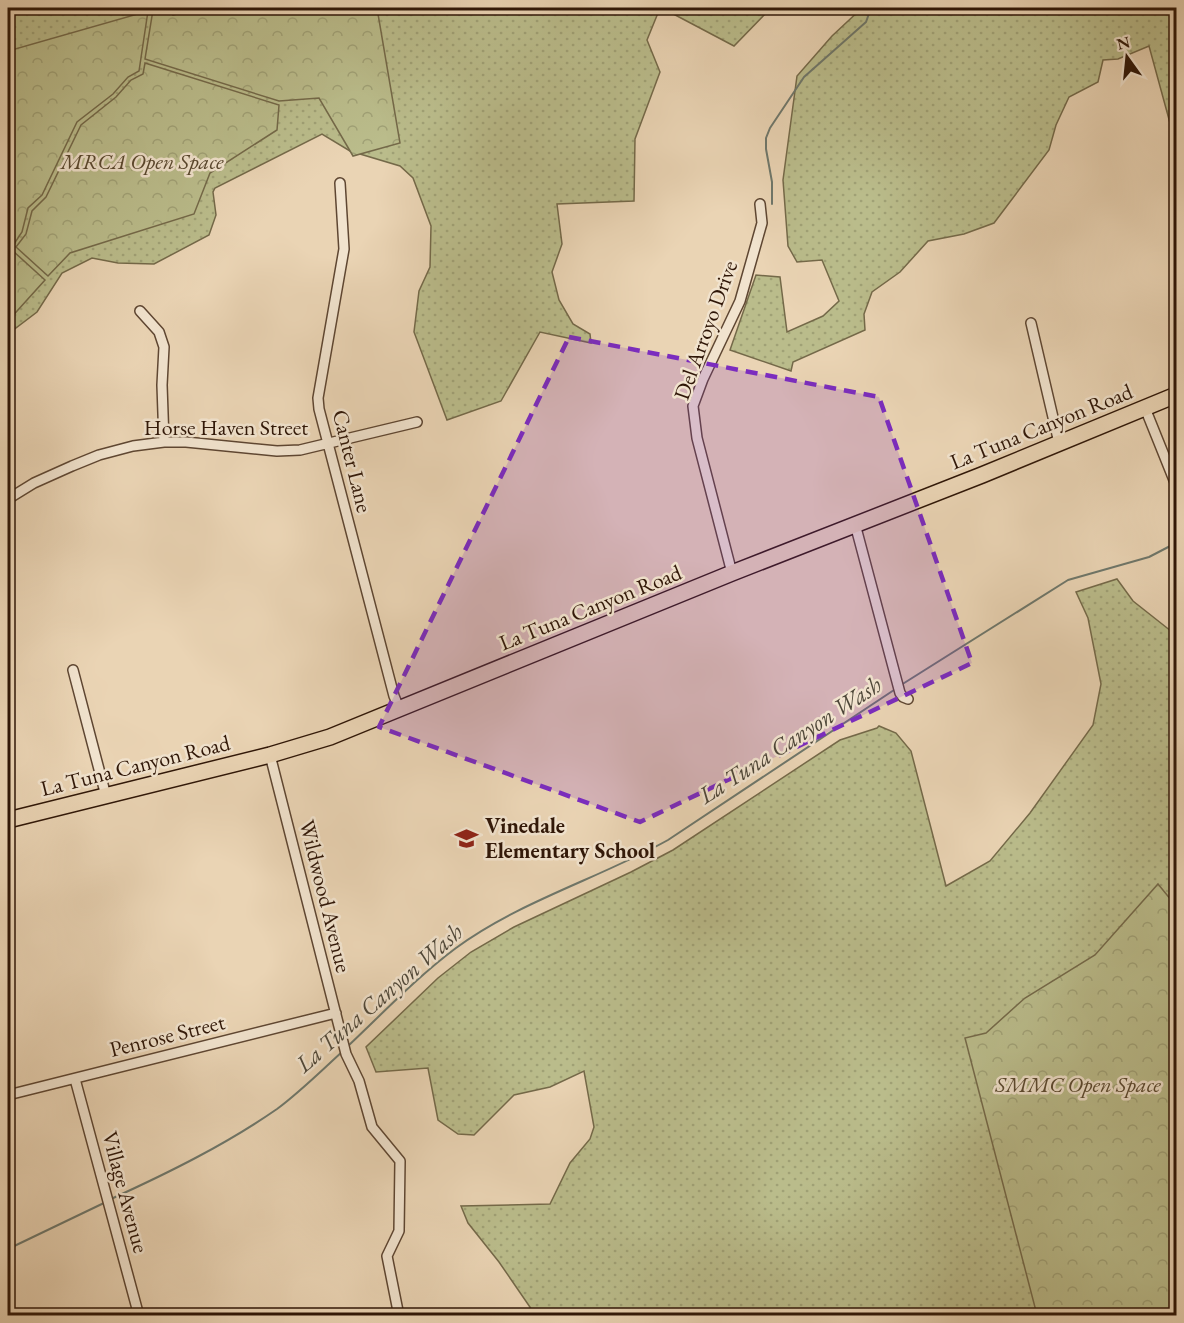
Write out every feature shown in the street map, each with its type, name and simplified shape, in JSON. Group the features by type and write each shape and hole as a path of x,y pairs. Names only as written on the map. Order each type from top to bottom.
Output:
{"main road":[{"name":"La Tuna Canyon Road","path":"8,820 270,755 330,737 1176,394"}],"street":[{"name":"Canter Lane","path":"340,183 344,249 318,398 319,409 399,708"},
{"name":"Del Arroyo Drive","path":"732,573 697,438 693,406 703,379 740,302 762,223 760,204"},
{"path":"140,310 159,332 164,347 162,385 164,442"},
{"path":"1031,323 1059,443"},
{"path":"1145,408 1176,485"},
{"name":"Horse Haven Street","path":"8,499 34,483 99,455 133,446 164,442 284,451 300,450 417,422"},
{"path":"855,524 902,692"},
{"path":"73,670 106,796"},
{"name":"Wildwood Avenue","path":"270,755 345,1049 359,1081 372,1127 400,1161 399,1231 387,1256 399,1316"},
{"name":"Penrose Street","path":"8,1095 336,1013"},
{"name":"Village Avenue","path":"75,1079 139,1316"}],"highlighted area":[{"path":"569,337 879,397 972,663 640,822 379,727"}],"green space":[{"path":"8,8 660,8 647,40 660,72 635,139 634,201 557,204 562,244 552,272 559,300 573,324 590,334 591,343 540,332 501,401 447,420 414,332 419,291 430,267 431,226 413,178 400,166 350,151 322,134 215,188 213,192 216,215 209,235 154,264 118,263 92,258 62,273 37,312 8,334"},
{"name":"MRCA Open Space","path":"171,8 173,15 200,8 377,8 400,143 353,156 319,98 279,101 145,59 153,10"},
{"path":"662,8 771,8 734,46"},
{"path":"862,8 1176,8 1176,145 1149,46 1118,59 1103,60 1098,82 1069,97 1056,125 1049,150 994,223 964,234 928,241 900,272 872,292 864,314 865,330 793,362 791,371 730,350 756,275 780,277 787,332 823,316 839,301 822,260 797,262 788,246 783,180 797,76 832,36"},
{"name":"MRCA Open Space","path":"148,11 139,71 128,77 113,94 77,122 42,195 28,208 22,232 8,253 8,51"},
{"name":"MRCA Open Space","path":"145,63 279,105 277,130 210,173 194,214 70,253 48,276 16,247 26,234 32,211 46,197 81,125 116,97 131,80 143,74"},
{"path":"13,251 45,280 8,321 8,272"},
{"path":"1117,579 1133,601 1176,635 1176,1315 528,1315 532,1310 499,1262 468,1223 461,1206 550,1204 570,1163 590,1139 594,1127 584,1071 550,1087 514,1095 474,1135 458,1134 438,1120 428,1068 376,1072 366,1047 438,978 471,952 514,927 673,850 840,740 879,726 896,733 911,751 946,886 990,861 1030,813 1093,725 1101,684 1088,618 1076,592"},
{"name":"SMMC Open Space","path":"1158,884 1176,906 1176,1315 1037,1315 965,1038 986,1033 1025,998 1095,955"}],"waterway":[{"path":"772,204 772,182 766,149 766,138 770,128 804,77 866,22 871,8"},
{"name":"La Tuna Canyon Wash","path":"901,685 1068,580 1149,557 1176,543"},
{"name":"La Tuna Canyon Wash","path":"347,1047 427,971 480,932 532,904 668,840 897,688"},
{"name":"La Tuna Canyon Wash","path":"111,1199 196,1158 237,1135 294,1096 343,1051"},
{"name":"La Tuna Canyon Wash","path":"8,1249 106,1202"}],"place":[{"name":"Vinedale Elementary School","path":"467,838"}]}
